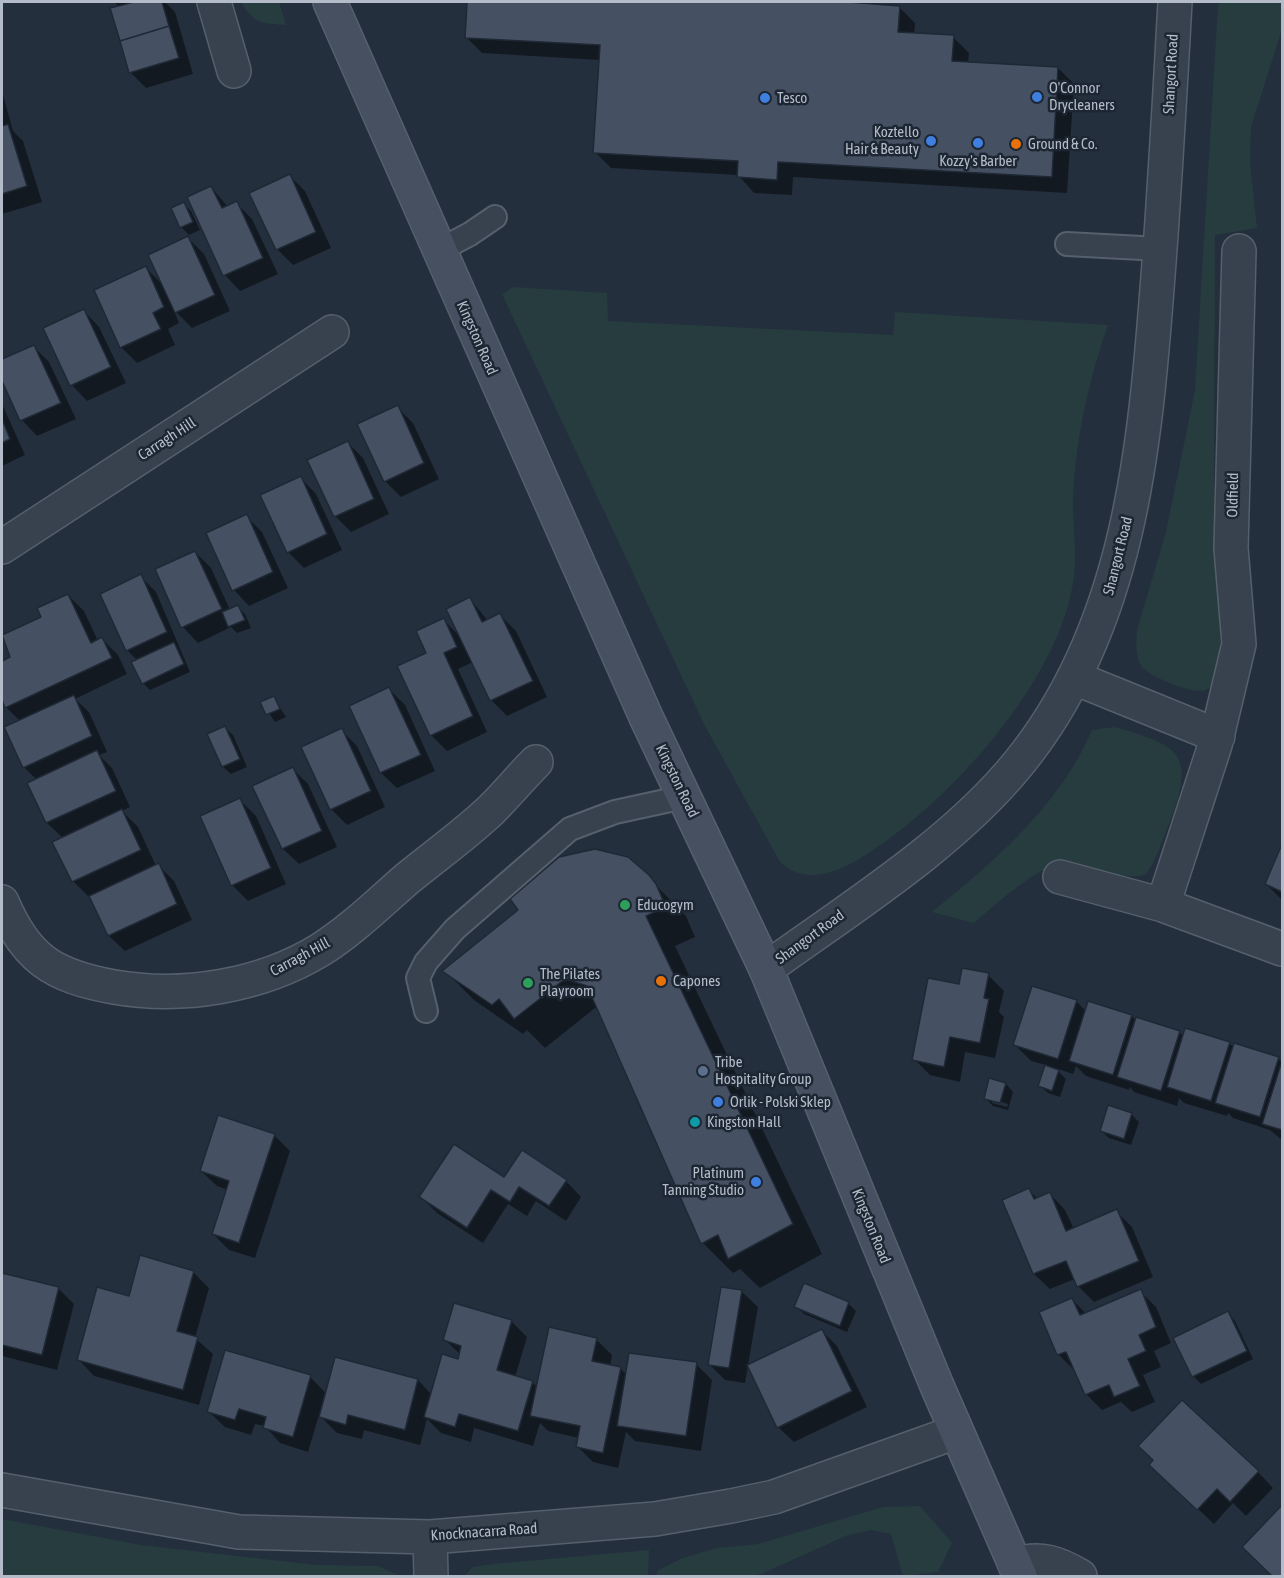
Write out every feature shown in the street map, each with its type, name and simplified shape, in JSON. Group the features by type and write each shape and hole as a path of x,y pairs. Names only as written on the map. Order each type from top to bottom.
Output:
{"main road":[{"name":"Kingston Road","path":"330,2 438,251 684,797 766,969 956,1432 1017,1571"}],"street":[{"path":"214,2 234,71"},
{"name":"Shangort Road","path":"766,969 906,867 980,805 1017,766 1049,723 1075,678 1096,632 1118,568 1136,474 1152,351 1175,2"},
{"name":"Oldfield","path":"1163,905 1218,736 1239,644 1231,548 1239,251"},
{"name":"Carragh Hill","path":"2,547 332,332"},
{"path":"1075,678 1218,736"},
{"name":"Carragh Hill","path":"2,902 22,943 44,962 71,976 120,988 173,991 209,988 255,978 288,967 338,937 492,809 536,762"},
{"path":"1060,877 1163,905 1282,949"},
{"name":"Knocknacarra Road","path":"2,1490 239,1532 430,1537 655,1519 722,1508 774,1497 956,1432"},
{"path":"430,1537 431,1576"},
{"name":"Kingston Road","path":"1017,1571 1028,1560 1052,1562 1080,1576"}],"lane":[{"path":"438,251 495,217"},
{"path":"1067,244 1160,249"},
{"path":"426,1011 418,978 426,962 455,929 570,830 615,812 684,797"}],"green space":[{"path":"241,2 279,2 286,25 271,24 255,19"},
{"path":"1221,2 1282,2 1282,29 1251,127 1250,162 1257,228 1215,235 1214,486 1221,662 1212,685 1200,691 1172,684 1154,676 1142,667 1138,659 1136,639 1166,532 1195,390 1218,5"},
{"path":"513,287 607,293 608,321 893,335 895,312 1108,325 1089,389 1077,453 1073,497 1075,562 1073,583 1063,621 1046,659 1024,697 966,770 934,802 901,830 859,859 837,870 813,875 791,870 780,862 704,724 502,294"},
{"path":"1115,727 1166,746 1176,755 1181,765 1182,779 1179,797 1157,854 1146,874 1125,876 1081,865 1060,864 1051,866 1028,880 974,923 932,912 979,873 1044,807 1062,783 1092,730"},
{"path":"920,1506 952,1543 938,1572 903,1576 891,1534 871,1530 848,1535 761,1574 656,1576 657,1571 683,1558 716,1548 758,1544 883,1507"},
{"path":"2,1519 141,1545 316,1565 378,1566 400,1576 2,1576"},
{"path":"649,1550 648,1576 465,1576 472,1567"}],"building":[{"path":"134,2 162,2 169,26 120,41 110,8"},
{"path":"467,2 848,2 900,6 898,32 954,35 952,61 1058,67 1052,177 778,162 777,180 737,177 738,161 593,153 600,45 465,38"},
{"path":"169,26 179,58 129,73 120,41"},
{"path":"8,124 27,186 2,194 2,126"},
{"path":"290,174 316,232 276,250 249,193"},
{"path":"211,186 222,208 237,201 263,258 223,276 187,197"},
{"path":"184,202 193,222 180,228 171,208"},
{"path":"188,236 215,295 175,313 148,255"},
{"path":"146,266 164,307 153,313 161,329 120,348 94,290"},
{"path":"84,309 111,367 70,386 43,328"},
{"path":"34,345 61,403 20,421 2,381 2,359"},
{"path":"398,405 424,463 384,482 357,424"},
{"path":"2,419 10,439 2,443"},
{"path":"348,441 374,499 334,517 307,460"},
{"path":"301,476 327,534 287,553 260,495"},
{"path":"247,514 273,572 232,591 206,533"},
{"path":"195,551 222,609 181,628 155,569"},
{"path":"141,574 167,632 126,651 100,594"},
{"path":"68,594 91,643 102,637 112,658 5,708 2,700 2,661 10,657 2,635 41,617 37,608"},
{"path":"470,597 482,622 500,613 533,681 490,701 446,609"},
{"path":"238,605 245,620 228,627 222,612"},
{"path":"444,618 457,647 444,653 473,716 430,736 397,666 426,653 416,631"},
{"path":"174,642 184,664 142,684 131,662"},
{"path":"389,687 421,755 380,773 349,706"},
{"path":"74,695 92,736 23,768 4,727"},
{"path":"274,696 280,709 266,715 260,702"},
{"path":"225,726 240,759 222,767 207,734"},
{"path":"342,728 371,791 330,810 301,747"},
{"path":"97,750 116,791 46,823 27,783"},
{"path":"293,767 322,831 282,849 252,786"},
{"path":"240,798 271,868 231,886 200,816"},
{"path":"122,809 141,850 72,882 52,842"},
{"path":"1282,844 1282,892 1265,884"},
{"name":"Kingston Hall","path":"595,849 628,857 656,884 666,907 646,916 793,1224 728,1259 718,1235 701,1244 587,986 565,979 514,1019 499,999 492,1005 442,971 518,910 510,899 559,857"},
{"path":"159,863 177,904 108,936 89,896"},
{"path":"962,968 989,973 984,998 989,999 980,1043 950,1037 944,1067 912,1060 928,978 959,984"},
{"path":"1032,986 1077,1000 1058,1059 1013,1045"},
{"path":"1088,1001 1132,1015 1113,1075 1069,1061"},
{"path":"1136,1017 1180,1031 1161,1091 1117,1077"},
{"path":"1185,1028 1230,1042 1211,1101 1167,1087"},
{"path":"1234,1043 1279,1057 1260,1117 1215,1103"},
{"path":"1045,1065 1059,1070 1052,1091 1038,1086"},
{"path":"1282,1065 1282,1130 1262,1124"},
{"path":"989,1078 1006,1083 1000,1103 984,1099"},
{"path":"1108,1105 1132,1113 1124,1139 1100,1131"},
{"path":"218,1115 275,1134 239,1243 212,1234 229,1181 200,1171"},
{"path":"454,1144 504,1177 522,1150 567,1180 549,1206 519,1187 510,1202 491,1190 467,1228 419,1197"},
{"path":"1029,1188 1034,1199 1050,1192 1066,1231 1117,1209 1139,1261 1077,1287 1066,1261 1033,1274 1002,1200"},
{"path":"140,1255 194,1271 177,1331 198,1337 183,1390 77,1360 97,1287 129,1296"},
{"path":"2,1273 59,1287 42,1355 2,1345"},
{"path":"804,1283 849,1302 840,1326 794,1307"},
{"path":"721,1287 742,1290 729,1368 708,1365"},
{"path":"1141,1289 1156,1327 1139,1335 1146,1351 1128,1359 1140,1386 1114,1397 1109,1385 1085,1395 1066,1352 1057,1355 1039,1312 1072,1298 1080,1315"},
{"path":"454,1303 512,1320 497,1370 533,1381 518,1431 459,1414 455,1427 424,1417 442,1354 458,1359 461,1346 443,1340"},
{"path":"1228,1311 1247,1351 1192,1377 1173,1338"},
{"path":"549,1327 597,1338 592,1361 621,1367 603,1453 576,1447 580,1426 530,1416"},
{"path":"822,1329 852,1391 777,1428 747,1365"},
{"path":"225,1350 311,1375 293,1437 263,1428 266,1417 239,1409 235,1420 207,1412"},
{"path":"629,1353 697,1362 686,1436 617,1426"},
{"path":"335,1357 418,1379 405,1430 348,1415 346,1425 319,1417"},
{"path":"1182,1400 1259,1471 1230,1502 1217,1489 1197,1510 1149,1465 1153,1460 1138,1446"},
{"path":"1282,1505 1282,1576 1272,1576 1242,1547"}],"place":[{"name":"O'Connor Drycleaners","path":"1037,97"},
{"name":"Tesco","path":"765,98"},
{"name":"Koztello Hair & Beauty","path":"931,141"},
{"name":"Kozzy's Barber","path":"978,143"},
{"name":"Ground & Co.","path":"1016,144"},
{"name":"Educogym","path":"625,905"},
{"name":"Capones","path":"661,981"},
{"name":"The Pilates Playroom","path":"528,983"},
{"name":"Tribe Hospitality Group","path":"703,1071"},
{"name":"Orlik - Polski Sklep","path":"718,1102"},
{"name":"Kingston Hall","path":"695,1122"},
{"name":"Platinum Tanning Studio","path":"756,1182"}]}
